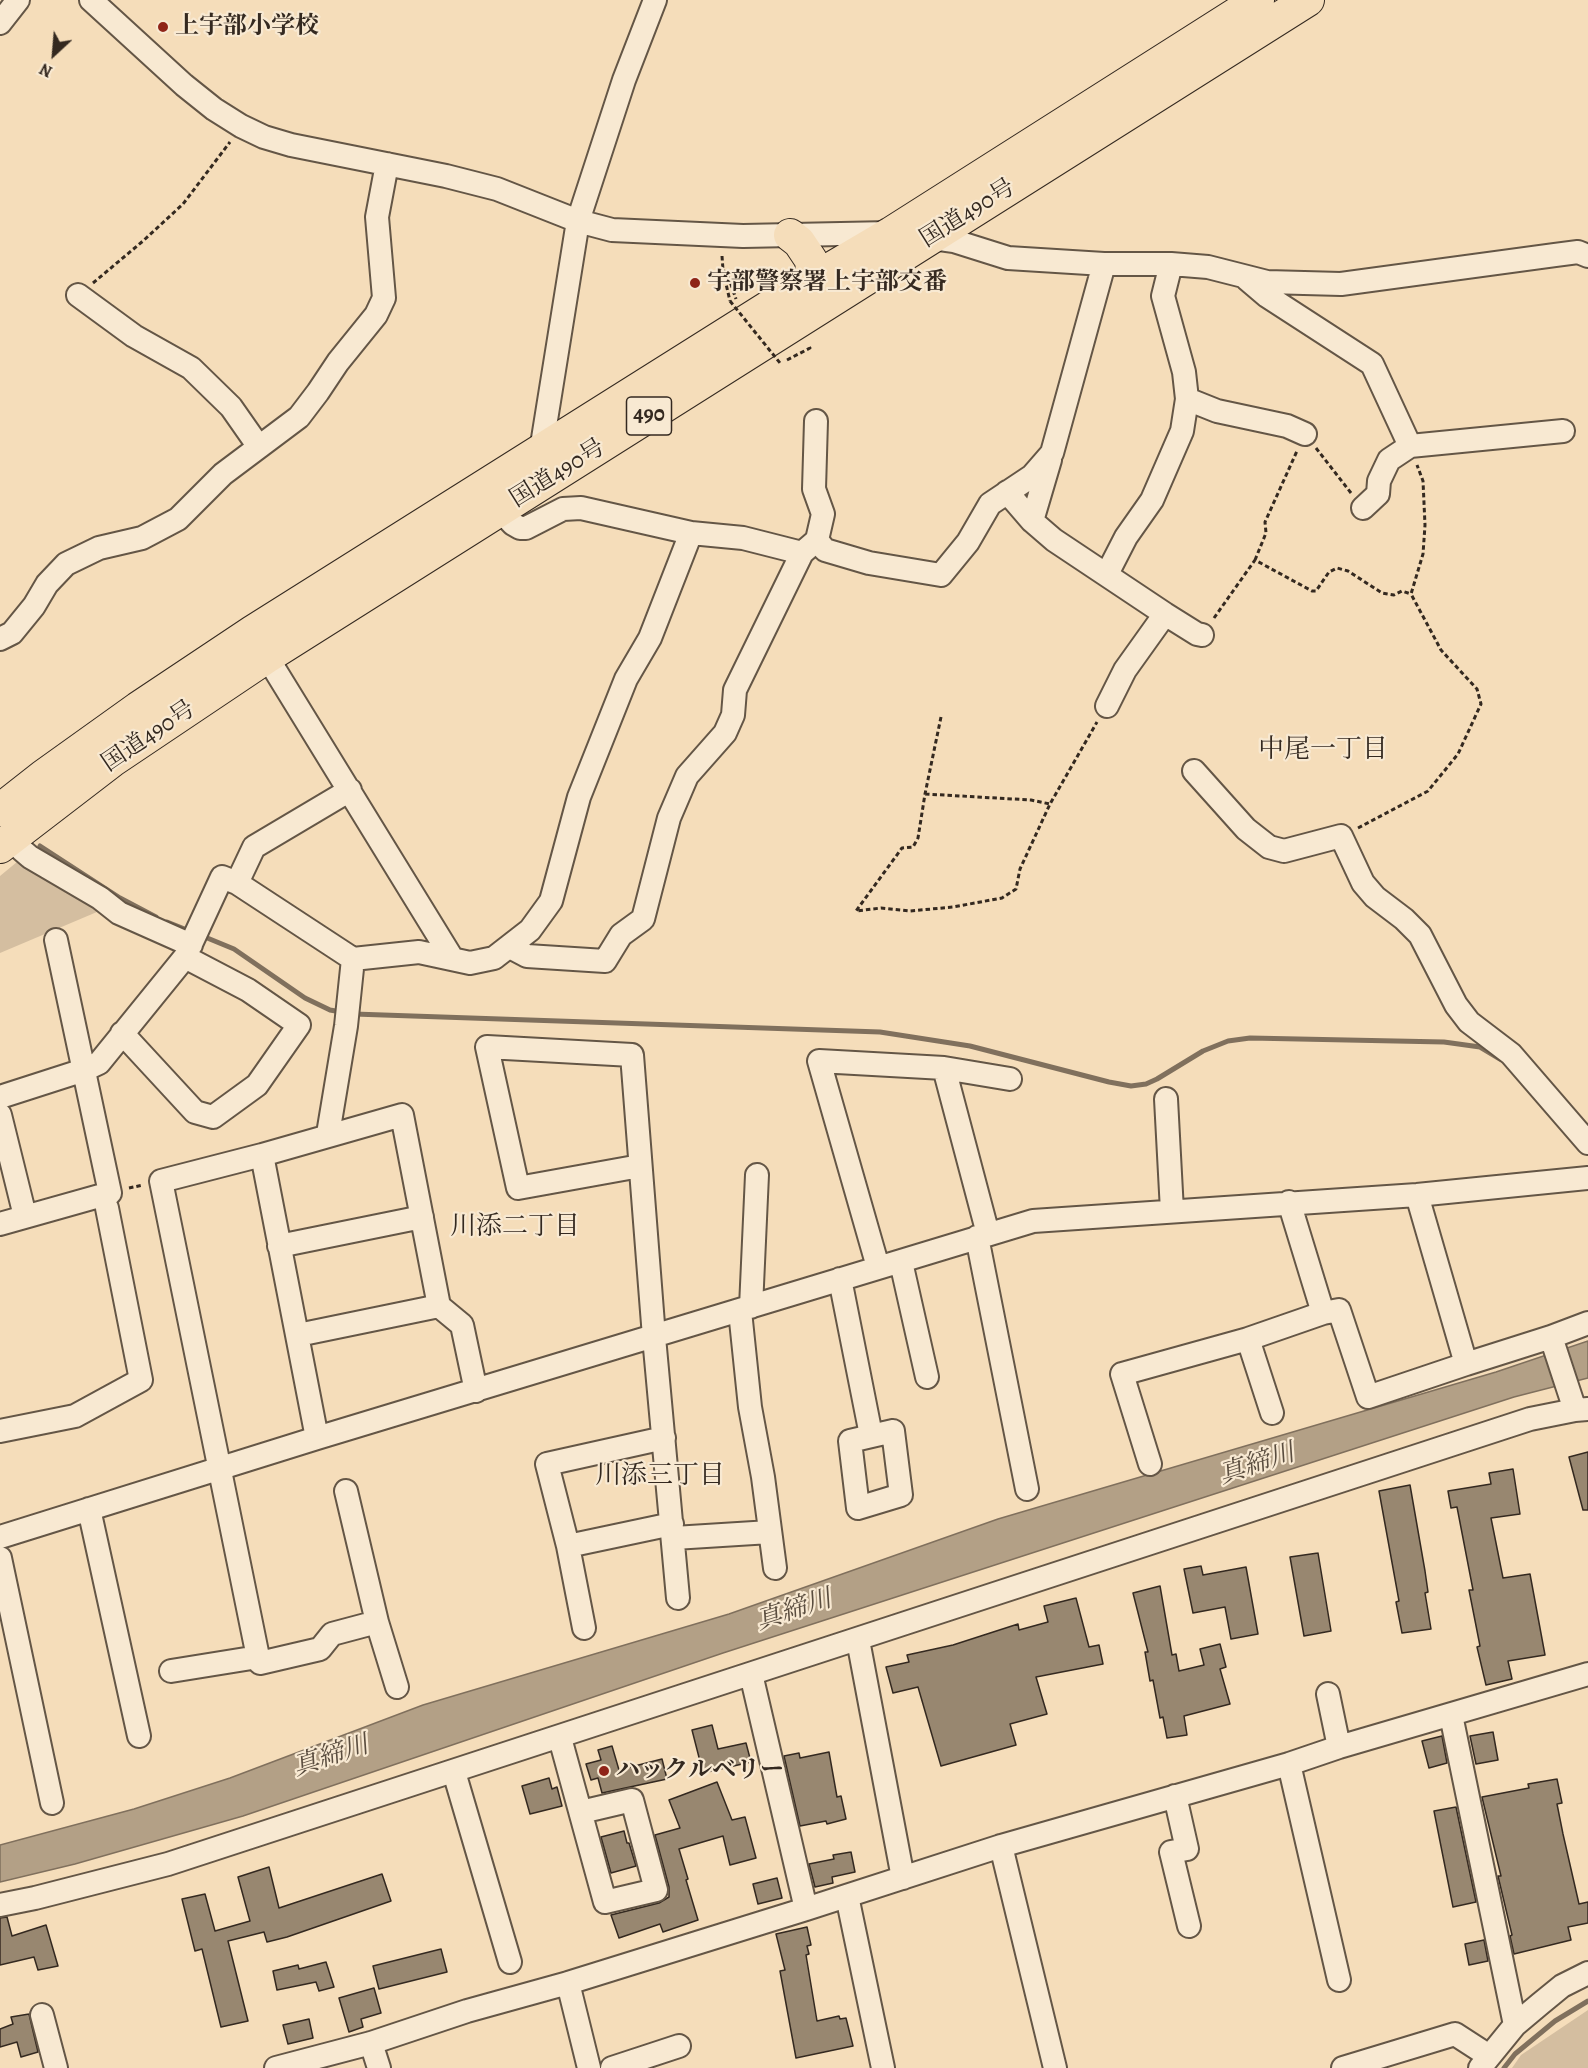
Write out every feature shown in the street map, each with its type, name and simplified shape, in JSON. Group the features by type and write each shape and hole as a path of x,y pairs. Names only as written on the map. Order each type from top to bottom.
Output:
{"highway":[{"name":"国道490号","path":"490,499 541,451 813,279 891,233 1258,0"},
{"name":"国道490号","path":"3,832 112,761 260,645 490,499 932,237 1308,0"},
{"path":"790,235 805,249 811,260 813,279"}],"street":[{"path":"0,23 18,0"},
{"path":"91,0 184,85 214,109 264,137 291,145 446,176 497,189 578,221 612,230 742,236 891,233 954,241 1008,258 1104,264 1171,264 1208,267 1267,282 1341,284 1578,252 1588,256"},
{"path":"541,451 578,221 624,80 655,0"},
{"path":"0,639 12,633 34,606 47,584 66,564 99,548 142,538 178,519 223,474 298,417 376,315 384,298 377,217 387,164"},
{"path":"1032,521 1104,264"},
{"path":"1107,573 1126,537 1152,500 1168,468 1182,431 1186,399 1184,372 1163,296 1171,264"},
{"path":"1243,276 1267,296 1372,364 1410,446"},
{"path":"78,296 134,336 191,368 231,407 259,447"},
{"path":"1186,399 1217,411 1287,426 1305,434"},
{"path":"510,947 527,956 605,962 621,934 643,918 669,818 687,776 725,734 733,715 735,690 823,514 814,489 816,421"},
{"path":"1363,508 1378,495 1378,482 1389,460 1410,446 1563,431"},
{"path":"490,499 520,528 526,528 557,512 581,508 691,532 809,546 869,563 941,575 968,542 990,504 1032,476 1052,453"},
{"path":"1007,492 1032,521 1054,540 1197,634 1202,635"},
{"path":"0,1097 99,1063 188,951 222,877 237,883 353,959 419,952 470,963 494,958 510,947 530,930 551,901 579,797 626,679 650,638 691,532"},
{"path":"1107,706 1125,670 1166,614"},
{"path":"260,645 452,958"},
{"path":"1194,771 1246,829 1269,847 1284,851 1341,837 1363,883 1375,897 1404,919 1420,935 1456,1005 1469,1022 1511,1054 1588,1143"},
{"path":"237,883 254,846 351,790"},
{"path":"3,832 30,857 100,898 119,913 188,951 299,1025 257,1085 213,1117 195,1112 122,1034"},
{"path":"0,1431 75,1416 141,1380 84,1070 56,940"},
{"path":"328,1134 346,1026 353,959"},
{"path":"640,1166 518,1188 487,1047 632,1055 654,1337 678,1598"},
{"path":"878,1267 819,1061 944,1068 1010,1079"},
{"path":"944,1068 983,1235 1028,1489"},
{"path":"1166,1099 1172,1211"},
{"path":"0,1115 25,1216"},
{"path":"377,1622 332,1634 320,1649 260,1663 161,1181 402,1115 439,1306 462,1325 476,1391"},
{"path":"262,1155 317,1438"},
{"path":"757,1175 745,1309 750,1407 763,1478 775,1568"},
{"path":"0,1537 317,1438 1033,1221 1417,1195 1588,1178"},
{"path":"1417,1195 1467,1364"},
{"path":"0,1224 25,1216 108,1201"},
{"path":"1289,1202 1323,1313"},
{"path":"279,1246 422,1217"},
{"path":"901,1262 927,1377"},
{"path":"840,1279 872,1436"},
{"path":"298,1335 439,1306"},
{"path":"1150,1464 1122,1374 1248,1339 1323,1313 1339,1310 1368,1397 1552,1339 1588,1323"},
{"path":"1248,1339 1272,1413"},
{"path":"0,1905 168,1864 560,1738 1577,1403 1552,1339"},
{"path":"584,1628 568,1546 547,1464 664,1438"},
{"path":"346,1491 377,1622 397,1687"},
{"path":"89,1509 139,1736"},
{"path":"568,1546 673,1531 770,1532"},
{"path":"0,1558 52,1803"},
{"path":"858,1640 903,1878"},
{"path":"171,1671 258,1657"},
{"path":"751,1674 807,1909"},
{"path":"276,2068 371,2043 467,2011 568,1983 1001,1846 1289,1764 1339,1747 1588,1674"},
{"path":"1328,1694 1339,1747"},
{"path":"1451,1716 1515,2025"},
{"path":"560,1738 580,1812 605,1902 656,1890 632,1800 580,1812"},
{"path":"1289,1764 1339,1980"},
{"path":"454,1772 510,1962"},
{"path":"1175,1796 1188,1849 1171,1852 1189,1926"},
{"path":"1001,1846 1055,2068"},
{"path":"847,1896 883,2068"},
{"path":"1343,2068 1455,2034 1484,2062 1515,2025 1562,1986 1588,1973"},
{"path":"568,1983 589,2068"},
{"path":"42,2015 56,2068"},
{"path":"371,2043 379,2068"},
{"path":"612,2068 679,2046"}],"path":[{"path":"78,296 183,204 220,158 241,126"},
{"path":"721,253 730,301 780,363 806,351"},
{"path":"723,272 727,273 734,295 740,304"},
{"path":"1202,635 1255,560 1266,533 1266,522 1305,434 1363,508"},
{"path":"1341,837 1428,791 1458,754 1481,704 1477,689 1441,650 1412,594 1423,554 1425,525 1423,481 1410,446"},
{"path":"1255,560 1312,591 1316,591 1329,572 1337,568 1348,571 1382,592 1394,595 1402,591 1412,594"},
{"path":"942,717 918,838 914,847 902,848 856,911 881,908 910,911 953,907 1002,898 1016,889 1020,869 1050,804 1107,706"},
{"path":"925,794 1031,800 1050,804"},
{"path":"108,1201 161,1181"}],"shaded area":[{"path":"23,857 104,909 0,953 0,876"},
{"path":"1588,2010 1588,2068 1512,2068 1521,2055"}],"water":[{"name":"真締川","path":"1588,1341 1588,1378 1514,1397 723,1653 243,1816 75,1864 0,1882 0,1845 134,1809 230,1778 423,1705 729,1614 998,1519 1496,1372"}],"building":[{"path":"1588,1452 1588,1510 1583,1510 1569,1457"},
{"path":"1513,1469 1520,1514 1491,1518 1503,1578 1530,1574 1545,1655 1508,1661 1512,1679 1486,1685 1477,1647 1480,1646 1469,1590 1473,1590 1457,1507 1451,1508 1448,1491 1491,1484 1489,1473"},
{"path":"1410,1485 1425,1571 1428,1592 1425,1593 1431,1629 1402,1633 1396,1602 1399,1601 1379,1491"},
{"path":"1318,1553 1331,1631 1304,1636 1290,1557"},
{"path":"1201,1566 1203,1575 1246,1567 1258,1634 1231,1639 1225,1607 1193,1613 1184,1569"},
{"path":"1160,1586 1172,1655 1176,1654 1179,1671 1204,1665 1200,1649 1220,1644 1226,1667 1220,1669 1230,1704 1184,1716 1187,1735 1167,1738 1163,1717 1160,1718 1153,1680 1150,1681 1145,1652 1148,1652 1133,1593"},
{"path":"1076,1598 1089,1647 1099,1645 1103,1664 1036,1677 1047,1714 1010,1724 1016,1745 941,1766 918,1687 893,1693 886,1667 909,1662 907,1655 953,1645 1018,1624 1019,1630 1048,1622 1044,1606"},
{"path":"712,1725 718,1749 746,1743 751,1762 703,1773 692,1730"},
{"path":"1493,1732 1498,1760 1476,1764 1470,1736"},
{"path":"1442,1736 1447,1763 1429,1768 1422,1741"},
{"path":"612,1746 619,1770 662,1759 667,1779 602,1793 598,1778 591,1780 586,1764 601,1760 598,1750"},
{"path":"829,1752 837,1797 841,1796 846,1819 827,1824 826,1821 800,1826 784,1756 799,1753 800,1758"},
{"path":"549,1778 552,1789 557,1787 562,1806 530,1814 522,1786"},
{"path":"1557,1779 1562,1803 1557,1804 1563,1834 1579,1904 1588,1902 1588,1923 1568,1927 1571,1940 1514,1954 1510,1936 1512,1935 1498,1876 1501,1876 1482,1797 1529,1788 1528,1784"},
{"path":"717,1782 732,1820 745,1817 756,1858 730,1865 723,1836 679,1849 698,1920 663,1932 660,1924 619,1938 611,1915 659,1903 669,1897 669,1887 655,1835 680,1828 669,1800"},
{"path":"1456,1807 1476,1902 1453,1907 1434,1811"},
{"path":"624,1831 636,1866 611,1873 601,1837"},
{"path":"851,1852 855,1872 832,1877 833,1883 815,1887 809,1864 834,1859 833,1855"},
{"path":"269,1867 279,1908 382,1874 391,1901 267,1942 264,1932 228,1941 248,2021 221,2027 202,1949 195,1951 182,1899 205,1894 215,1931 250,1921 238,1877"},
{"path":"777,1878 782,1898 758,1904 753,1884"},
{"path":"7,1917 12,1936 46,1925 58,1966 38,1970 34,1957 0,1965 0,1918"},
{"path":"807,1927 811,1945 807,1946 809,1954 806,1955 817,2021 839,2016 840,2019 846,2018 853,2046 796,2058 780,1971 785,1970 776,1934"},
{"path":"1484,1940 1488,1961 1469,1965 1465,1944"},
{"path":"441,1949 447,1972 379,1989 373,1966"},
{"path":"326,1962 334,1987 319,1991 316,1982 277,1990 273,1971 298,1965 299,1969"},
{"path":"374,1988 381,2013 361,2019 363,2027 349,2032 339,1998"},
{"path":"29,2014 38,2052 21,2057 17,2042 0,2047 0,2029 13,2024 11,2017"},
{"path":"309,2019 313,2038 288,2044 283,2025"}],"waterway":[{"path":"40,846 120,898 156,917"},
{"path":"167,922 192,932"},
{"path":"200,935 234,949 305,998 330,1010 341,1012"},
{"path":"354,1014 880,1032 970,1046 1131,1086 1146,1084 1157,1079 1203,1051 1228,1041 1250,1038 1444,1042 1480,1047 1500,1059"},
{"path":"1504,2068 1515,2054 1555,2021 1588,2001"}],"place":[{"name":"上宇部小学校","path":"163,27"},
{"name":"宇部警察署上宇部交番","path":"695,283"},
{"name":"ハックルベリー","path":"604,1771"}],"district":[{"name":"中尾一丁目","path":"1323,751"},
{"name":"川添二丁目","path":"515,1228"},
{"name":"川添三丁目","path":"660,1477"}]}
